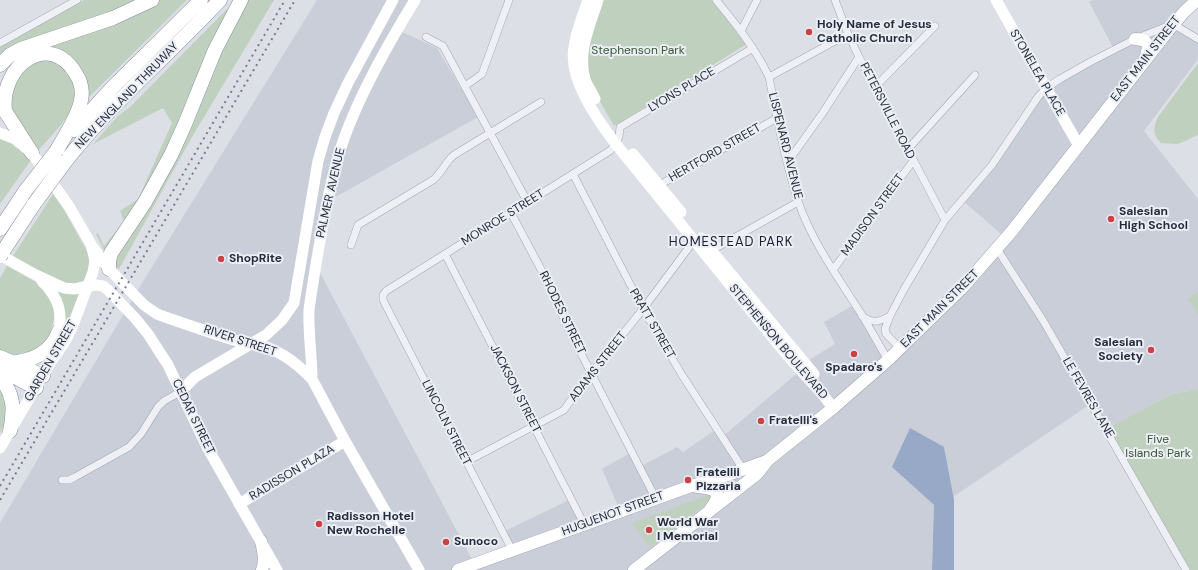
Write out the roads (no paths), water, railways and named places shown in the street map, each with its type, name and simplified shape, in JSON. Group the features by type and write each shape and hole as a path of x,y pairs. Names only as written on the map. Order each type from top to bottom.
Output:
{"highway":[{"path":"0,65 10,55 21,49 113,18 152,0"},
{"name":"NEW ENGLAND THRUWAY","path":"0,256 6,233 26,190 57,150 112,88 201,0"},
{"name":"NEW ENGLAND THRUWAY","path":"6,233 34,204 64,162 118,101 220,0"},
{"path":"110,269 109,261 112,253 145,202 171,155 218,43 241,0"},
{"path":"32,153 5,111 2,104 1,91 4,80 12,66 25,57 37,54 52,55 63,60 74,71 81,84 82,95 80,105 57,150"},
{"path":"4,363 30,360 42,354 53,344 59,331"},
{"path":"4,363 43,376"},
{"path":"0,378 7,387 12,399 13,410 10,431"}],"main road":[{"name":"EAST MAIN STREET","path":"634,570 757,474 768,460 833,408 888,360 950,301 997,250 1173,24 1197,0"},
{"path":"1135,38 1144,40 1148,45 1144,61"},
{"name":"HUGUENOT STREET","path":"458,570 656,498 719,478 768,460"},
{"path":"691,486 715,490 718,497 709,511"},
{"path":"261,541 265,558 262,570"}],"street":[{"path":"0,43 77,0"},
{"name":"PALMER AVENUE","path":"180,392 195,378 266,335 276,327 294,303 318,161 325,137 348,83 393,0"},
{"name":"PALMER AVENUE","path":"312,379 312,362 308,325 309,310 324,215 334,169 359,103 392,39 415,0"},
{"path":"465,86 482,74 509,0"},
{"name":"STEPHENSON BOULEVARD","path":"588,0 573,48 573,59 581,88 606,131 617,140 697,238 830,391 833,408"},
{"name":"STEPHENSON BOULEVARD","path":"598,0 585,39 582,55 583,68 586,80 617,140"},
{"name":"LISPENARD AVENUE","path":"716,0 741,30 769,77 787,163 798,202 810,230 888,360"},
{"path":"741,30 757,0"},
{"name":"PETERSVILLE ROAD","path":"835,0 848,34 859,57 945,220"},
{"name":"STONELEA PLACE","path":"996,0 1079,146"},
{"path":"900,348 886,334 885,329 903,292 945,220 992,165 1026,113 1046,88 1135,38 1173,24 1198,39"},
{"path":"874,87 935,26"},
{"path":"769,77 848,34"},
{"path":"426,37 443,46 528,202"},
{"name":"LYONS PLACE","path":"617,140 620,127 753,48"},
{"path":"787,163 822,114 859,57"},
{"path":"908,149 975,75"},
{"path":"351,245 358,225 438,176 450,158 541,102"},
{"name":"HERTFORD STREET","path":"656,187 777,118"},
{"path":"0,133 15,139 32,153 70,208 92,246"},
{"name":"MONROE STREET","path":"383,295 445,254 611,150 617,140"},
{"name":"MADISON STREET","path":"833,270 913,160"},
{"name":"PRATT STREET","path":"573,174 642,309 682,375 743,468"},
{"path":"709,252 798,202"},
{"name":"RHODES STREET","path":"511,214 544,275 571,334 656,498"},
{"name":"ADAMS STREET","path":"466,462 564,410 697,238"},
{"name":"RIVER STREET","path":"92,246 110,269 135,296 144,305 157,314 239,342 253,344 283,355 312,379 345,441 419,570"},
{"name":"GARDEN STREET","path":"0,448 66,340 76,319 89,286 95,265 92,246"},
{"name":"LE FEVRES LANE","path":"997,250 1044,322 1186,570"},
{"name":"JACKSON STREET","path":"445,254 584,524"},
{"path":"0,256 34,274 50,290 56,299 60,314 59,331 43,376"},
{"name":"CEDAR STREET","path":"34,274 64,288 74,289 100,285 107,288 135,318 148,334 175,378 196,426 277,570"},
{"name":"LINCOLN STREET","path":"383,295 383,300 512,550"},
{"path":"862,316 868,320 876,322 890,316"},
{"path":"62,480 75,478 129,446 141,434 158,407 164,401 180,392"},
{"name":"RADISSON PLAZA","path":"239,504 345,441"}],"water":[{"path":"910,428 944,447 954,500 954,570 932,570 934,505 892,467"}],"railway":[{"path":"0,486 285,0"},
{"path":"0,500 295,0"}],"place":[{"name":"Holy Name of Jesus Catholic Church","path":"809,32"},
{"name":"Salesian High School","path":"1111,219"},
{"name":"ShopRite","path":"221,259"},
{"name":"Salesian Society","path":"1151,350"},
{"name":"Spadaro's","path":"854,354"},
{"name":"Fratelli's","path":"761,421"},
{"name":"Fratellii Pizzaria","path":"688,480"},
{"name":"Radisson Hotel New Rochelle","path":"319,524"},
{"name":"World War I Memorial","path":"649,530"},
{"name":"Sunoco","path":"446,542"}],"district":[{"name":"HOMESTEAD PARK","path":"731,243"}],"park label":[{"name":"Stephenson Park","path":"638,51"},
{"name":"Five Islands Park","path":"1158,447"}]}
